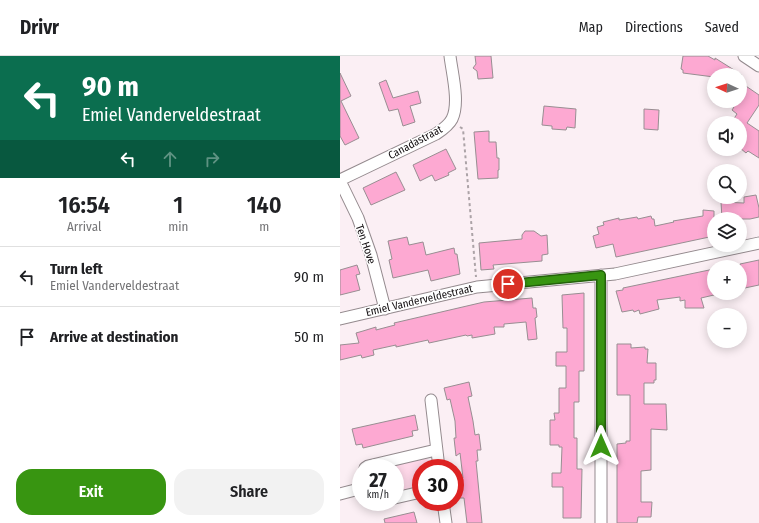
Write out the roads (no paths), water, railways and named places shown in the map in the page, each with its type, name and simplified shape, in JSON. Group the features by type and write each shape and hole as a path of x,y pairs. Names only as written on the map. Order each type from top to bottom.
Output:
{"street":[{"name":"Canadastraat","path":"340,180 436,134 445,127 452,119 455,108 455,95 450,56"},
{"path":"744,56 759,66"},
{"name":"Ten Hove","path":"340,180 358,218 371,255 385,308"},
{"name":"Emiel Vanderveldestraat","path":"340,319 477,287 615,274 759,243"},
{"path":"601,275 601,523"},
{"path":"431,400 438,459"},
{"path":"399,459 436,450"},
{"path":"340,494 352,490"},
{"path":"444,511 446,523"}]}
